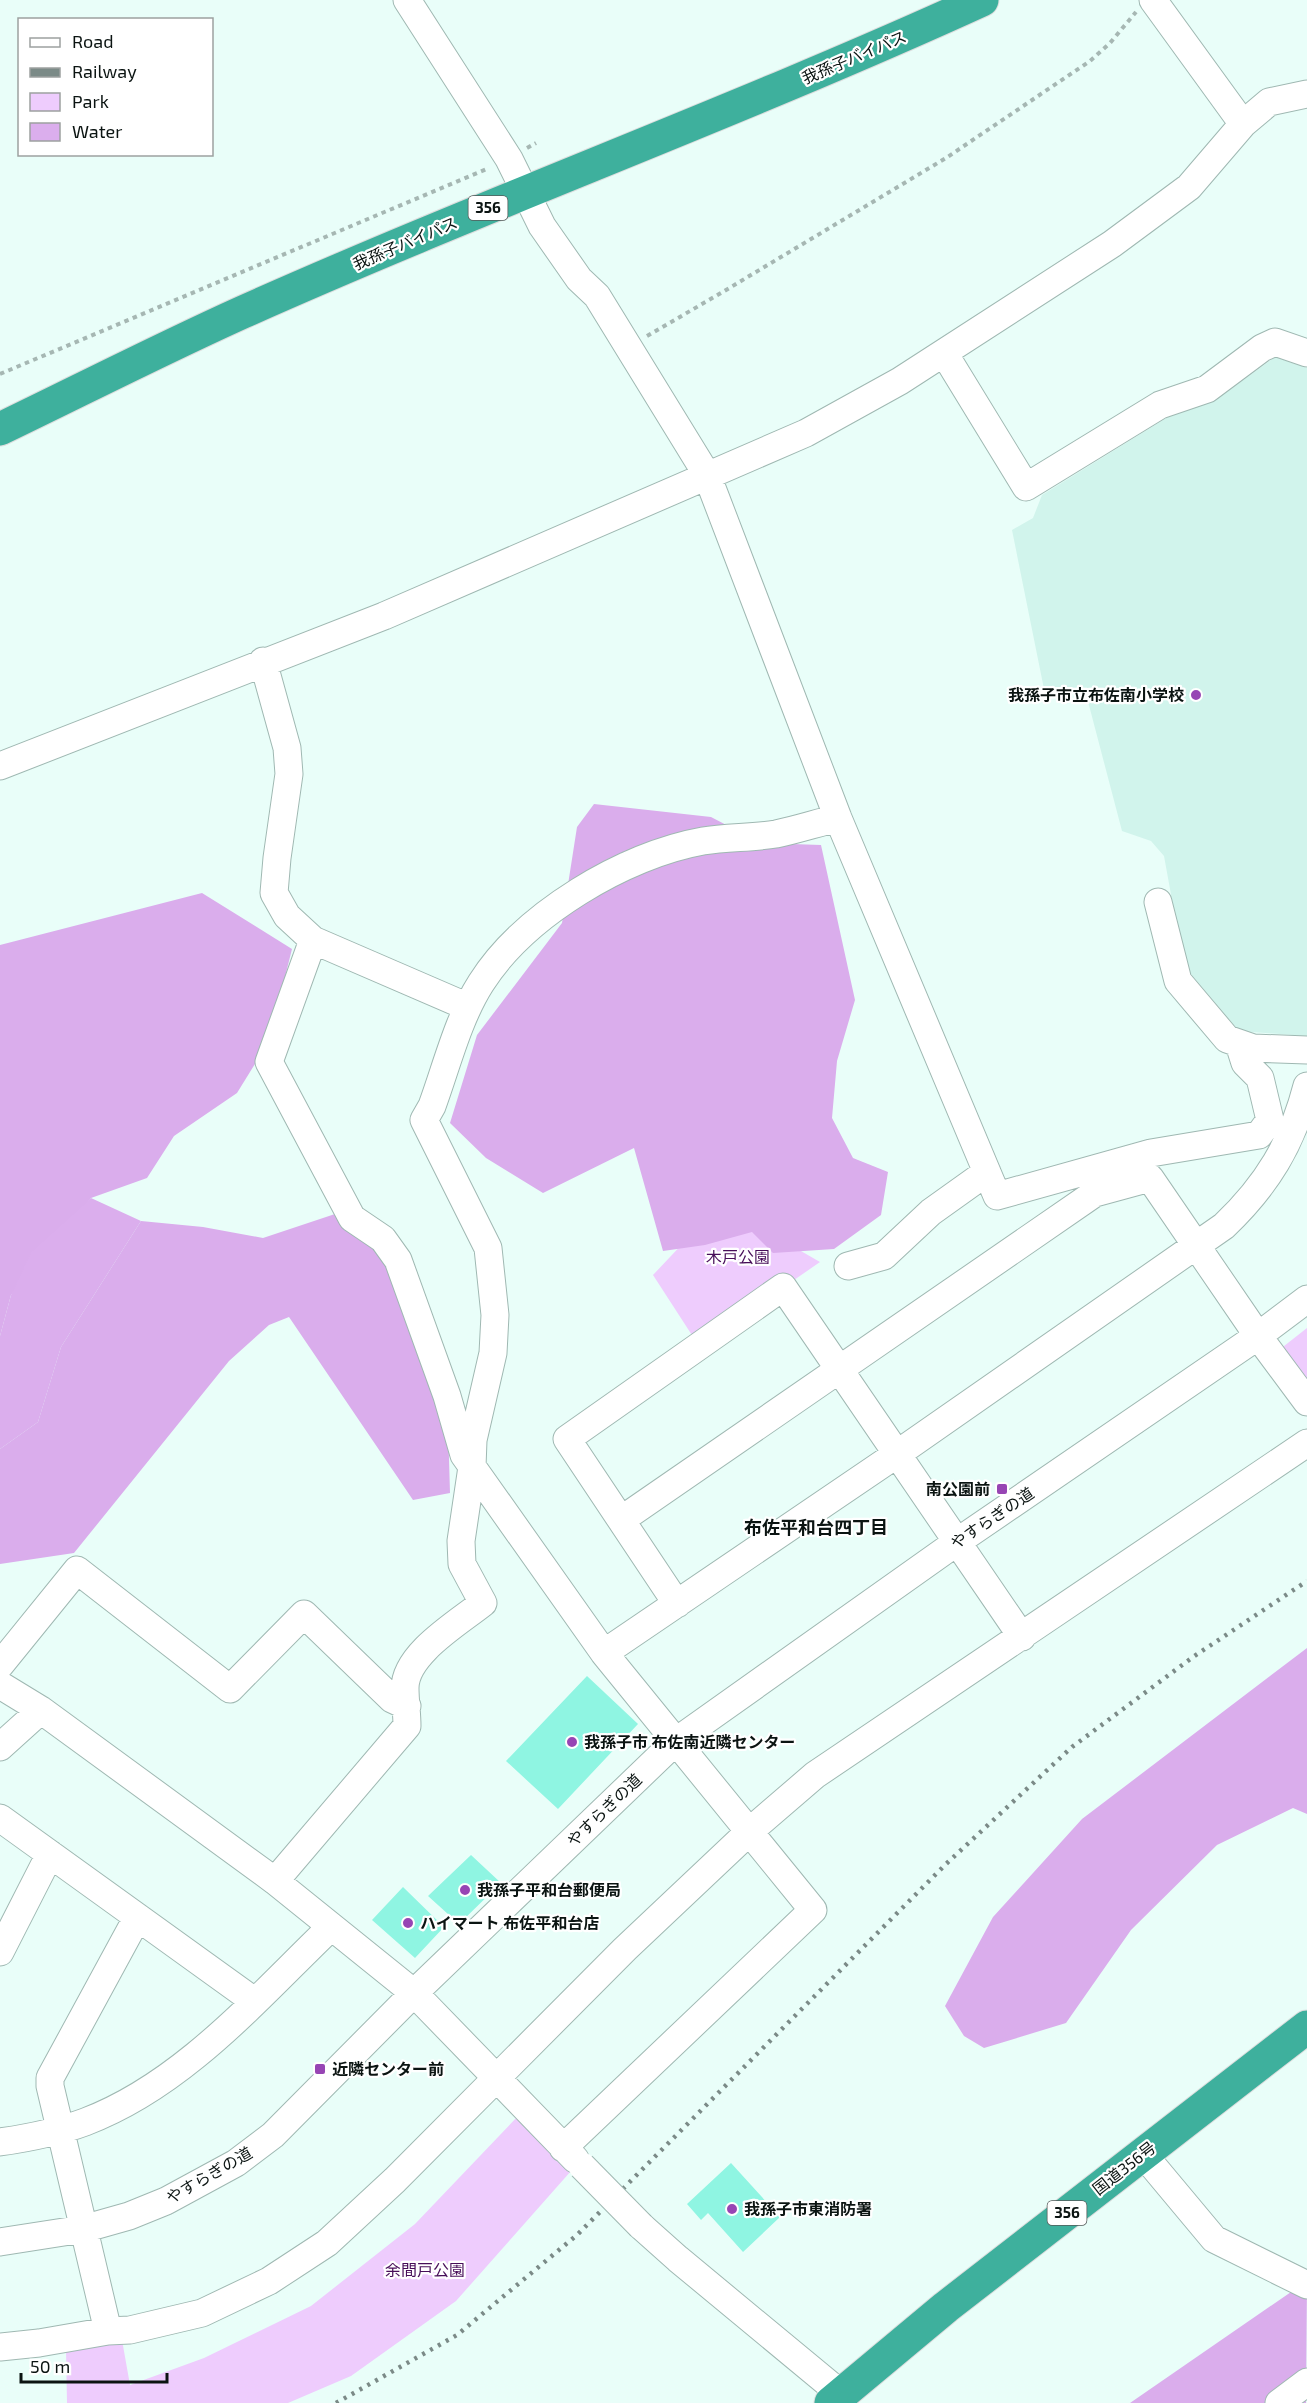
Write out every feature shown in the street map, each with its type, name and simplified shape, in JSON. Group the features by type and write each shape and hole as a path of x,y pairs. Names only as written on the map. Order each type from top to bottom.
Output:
{"highway":[{"name":"我孫子バイパス","path":"0,429 242,313 526,192 861,55 982,0"},
{"name":"国道356号","path":"836,2398 946,2307 1307,2027"}],"street":[{"path":"407,0 509,159 542,226 579,279 597,296 707,475 837,818 997,1196 1151,1153 1259,1135 1270,1120 1260,1078 1245,1063 1239,1044"},
{"path":"1146,4 1243,124"},
{"path":"0,766 263,661 384,616 806,433 900,381 1112,244 1189,187 1243,124 1269,102 1307,94"},
{"path":"944,353 1026,487 1160,405 1207,389 1262,348 1275,342 1307,353"},
{"path":"263,661 287,748 289,774 274,892 287,916 313,940 468,1006"},
{"path":"274,1881 408,1726 405,1687 409,1670 417,1656 483,1603 462,1564 461,1542 472,1467 473,1440 493,1353 495,1315 490,1259 484,1238 424,1120 432,1106 468,1006 482,982 511,946 567,898 639,860 702,842 776,834 837,818"},
{"path":"1158,902 1178,981 1227,1039 1253,1048 1307,1050"},
{"path":"313,940 269,1062 352,1218 383,1239 398,1260 447,1396 464,1455 604,1653 813,1910 563,2148"},
{"path":"604,1653 897,1454 1224,1226 1246,1205 1269,1176 1291,1134 1307,1086"},
{"path":"848,1266 884,1256 931,1212 987,1172"},
{"path":"621,1520 1095,1193 1150,1178 1258,1336 1307,1402"},
{"path":"677,1604 567,1439 783,1287 1022,1637"},
{"name":"やすらぎの道","path":"0,2242 83,2229 129,2216 166,2201 236,2163 273,2135 414,1993 675,1743 957,1542 1258,1336 1307,1299"},
{"path":"0,2347 129,2330 202,2313 268,2281 317,2249 395,2180 625,1948 750,1831 816,1775 1307,1443"},
{"path":"0,1665 77,1570 230,1689 304,1614 392,1699 407,1706"},
{"path":"0,1685 41,1710 274,1881 414,1993 563,2148 642,2226 836,2398"},
{"path":"0,1747 41,1710"},
{"path":"0,1818 254,2001"},
{"path":"0,1952 50,1854"},
{"path":"108,2331 50,2078 137,1918"},
{"path":"0,2142 30,2138 93,2119 145,2091 178,2069 254,2001 331,1927"},
{"path":"1143,2154 1214,2239 1307,2285"},
{"path":"1279,2403 1307,2382"}],"path":[{"path":"628,346 946,158 1037,94 1090,61 1146,4"},
{"path":"0,374 509,159 536,143"}],"shaded area":[{"name":"我孫子市立布佐南小学校","path":"1275,357 1307,368 1307,1040 1293,1035 1239,1031 1184,966 1164,856 1151,841 1122,831 1085,690 1046,699 1012,530 1033,518 1042,495 1168,417 1214,401"},
{"path":"594,804 711,817 761,843 821,845 855,1000 837,1061 832,1118 853,1158 888,1172 881,1215 834,1249 773,1253 752,1232 705,1245 663,1251 634,1148 543,1193 486,1158 450,1123 477,1035 562,923 577,827"},
{"path":"202,893 292,949 269,1041 237,1093 174,1136 147,1178 91,1198 11,1295 0,1336 0,945"},
{"path":"335,1214 405,1256 446,1355 450,1493 413,1500 289,1317 269,1325 229,1361 74,1553 0,1564 0,1449 38,1422 61,1347 141,1221 203,1227 263,1238"},
{"path":"1307,1648 1307,1814 1293,1808 1217,1845 1131,1930 1066,2023 984,2048 964,2036 945,2006 993,1917 1082,1819"},
{"path":"1307,2281 1306,2403 1130,2403"}],"green space":[{"name":"木戸公園","path":"756,1166 787,1243 820,1262 699,1346 653,1275"},
{"path":"1307,1328 1307,1389 1279,1350"},
{"name":"余間戸公園","path":"520,2114 571,2171 456,2301 351,2376 288,2403 67,2403 66,2350 122,2340 130,2385 204,2358 311,2306 415,2224"}],"water":[{"path":"91,1198 141,1221 61,1347 38,1422 0,1449 0,1336 11,1295 31,1252"}],"building":[{"name":"我孫子市 布佐南近隣センター","path":"587,1676 638,1724 558,1809 506,1761"},
{"path":"471,1855 501,1883 459,1924 428,1896"},
{"name":"ハイマート 布佐平和台店","path":"403,1887 444,1927 415,1958 372,1920"},
{"name":"我孫子市東消防署","path":"731,2163 780,2217 743,2252 708,2213 701,2220 687,2204"}],"railway":[{"path":"336,2403 457,2335 577,2235 946,1864 1072,1747 1193,1657 1307,1581"}],"place":[{"name":"我孫子市立布佐南小学校","path":"1196,695"},
{"name":"南公園前","path":"1002,1489"},
{"name":"我孫子市 布佐南近隣センター","path":"572,1742"},
{"name":"我孫子平和台郵便局","path":"465,1890"},
{"name":"ハイマート 布佐平和台店","path":"408,1923"},
{"name":"近隣センター前","path":"320,2069"},
{"name":"我孫子市東消防署","path":"732,2209"}],"district":[{"name":"布佐平和台四丁目","path":"816,1528"}]}
